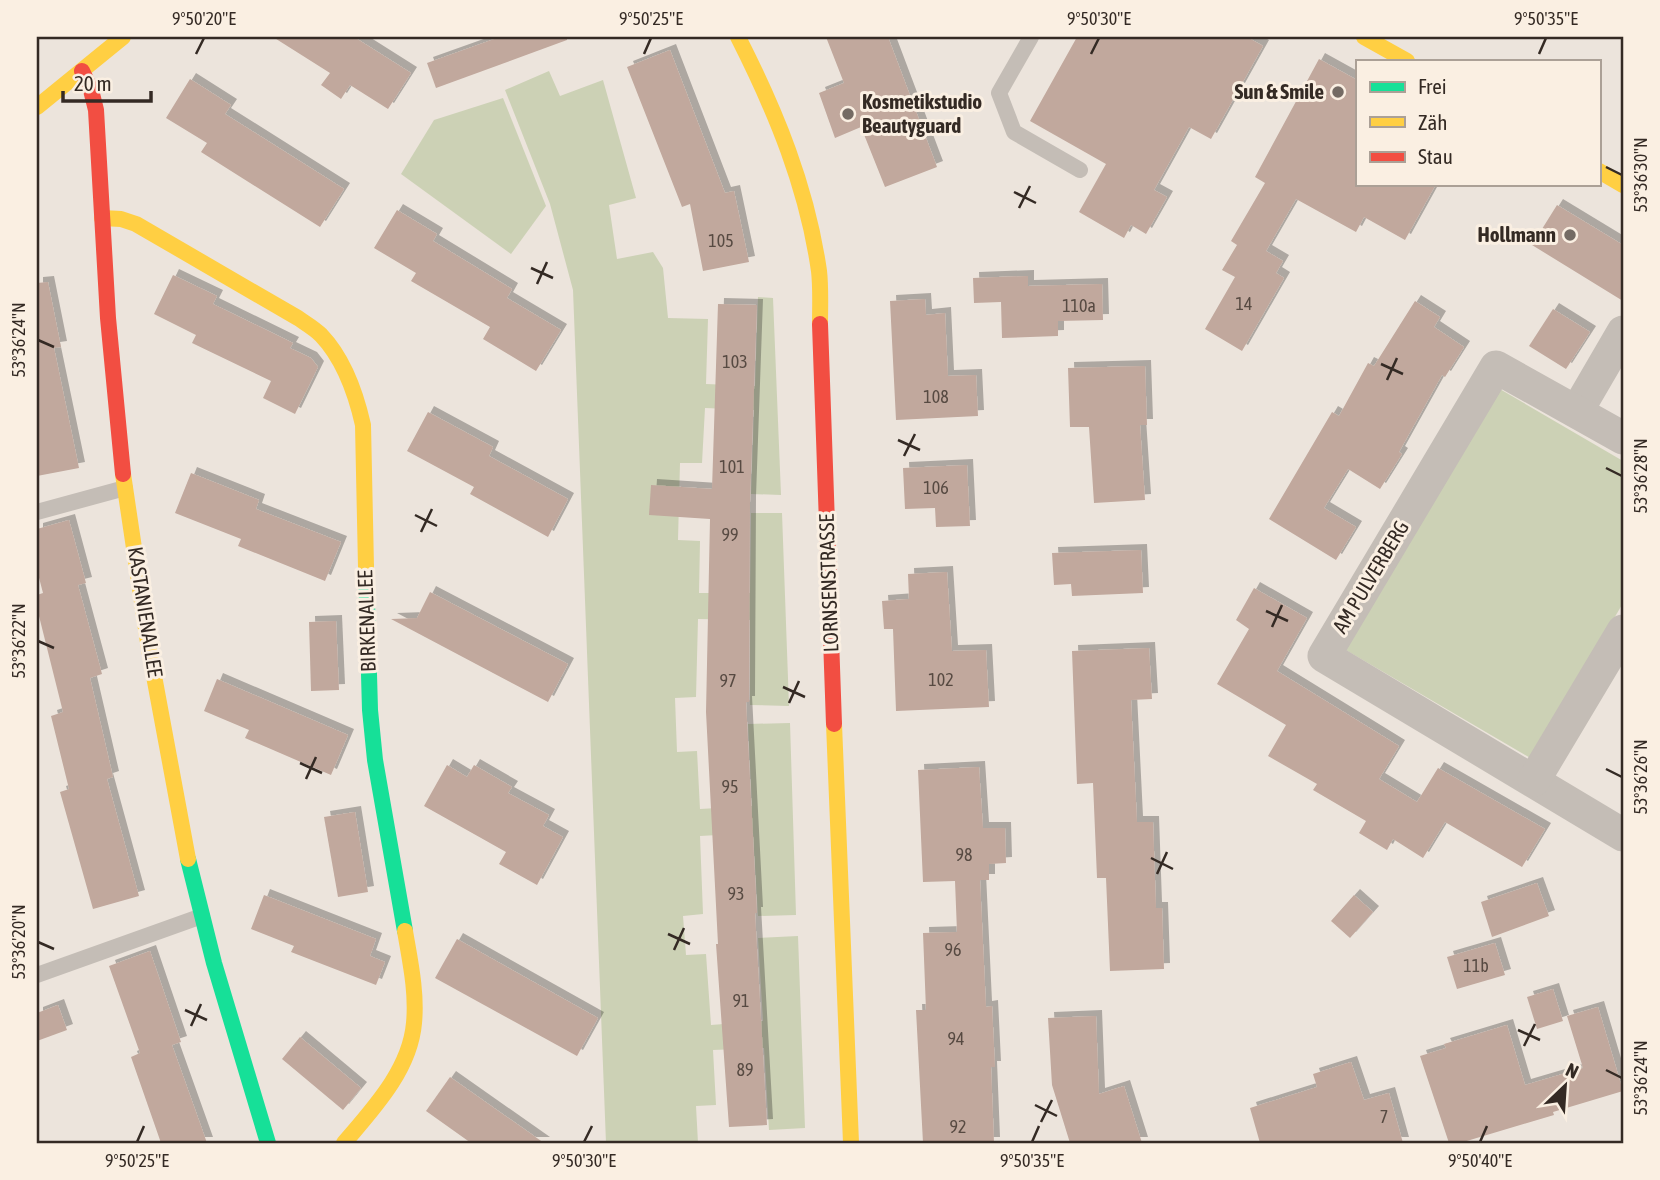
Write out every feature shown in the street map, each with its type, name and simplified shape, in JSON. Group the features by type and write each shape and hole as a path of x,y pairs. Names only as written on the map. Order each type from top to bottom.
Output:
{"street":[{"path":"37,107 123,37"},
{"name":"LORNSENSTRASSE","path":"738,37 765,90 789,148 807,208 819,273 851,1143"},
{"path":"1364,37 1405,60"},
{"name":"KASTANIENALLEE","path":"82,71 96,110 107,310 125,488 147,631 187,855 268,1143"},
{"path":"1600,172 1623,185"},
{"name":"BIRKENALLEE","path":"102,218 121,219 136,225 298,318 320,334 337,356 358,402 364,447 370,710 375,760 411,968 414,1024 404,1062 394,1080 344,1143"},
{"path":"1577,411 1623,332"},
{"name":"AM PULVERBERG","path":"1623,438 1496,367 1324,656 1623,835"},
{"path":"1534,780 1623,631"}],"lane":[{"path":"1031,37 999,93 1014,132 1080,170"},
{"path":"37,512 125,488"},
{"path":"37,975 202,916"}],"green space":[{"path":"549,71 560,96 603,80 636,198 609,205 617,259 653,252 663,268 668,318 708,319 706,384 755,386 758,297 773,298 781,495 751,494 754,410 705,408 702,463 680,463 678,540 700,541 699,593 750,593 751,513 782,513 789,706 750,705 750,620 698,619 696,697 675,698 677,752 697,751 700,809 752,806 748,724 790,723 796,915 758,916 753,833 700,836 703,914 683,916 686,955 706,954 711,1025 763,1021 758,938 798,936 805,1128 769,1130 764,1048 713,1050 716,1105 696,1106 698,1143 606,1143 573,290 550,204 505,90"},
{"path":"503,98 546,206 511,254 401,174 434,120"},
{"path":"1498,388 1623,461 1623,603 1532,759 1344,649"}],"building":[{"path":"273,37 354,37 411,73 388,109 350,85 341,99 321,85 330,73"},
{"path":"500,37 567,37 567,40 436,88 427,63"},
{"path":"826,37 888,37 937,167 885,187 861,127 835,138 819,93 844,83"},
{"path":"1077,37 1247,37 1263,46 1211,139 1189,127 1154,190 1167,197 1146,234 1131,225 1124,238 1079,212 1106,164 1030,121"},
{"path":"670,50 725,193 734,191 749,262 703,271 690,204 682,207 627,67"},
{"path":"1319,59 1356,79 1356,186 1435,186 1405,240 1364,217 1356,232 1296,199 1266,251 1283,261 1276,273 1284,278 1242,351 1205,329 1235,277 1222,270 1237,245 1231,241 1265,183 1255,177"},
{"path":"190,79 231,105 225,114 344,189 320,227 201,152 207,143 166,118"},
{"path":"1557,205 1623,245 1623,301 1532,245"},
{"path":"397,210 437,234 433,241 512,289 507,298 561,330 536,371 483,339 490,327 411,281 416,273 374,248"},
{"path":"173,275 217,296 213,304 293,343 290,348 311,358 318,367 295,414 263,398 271,381 192,343 196,335 154,314"},
{"path":"1028,276 1028,286 1102,284 1103,320 1058,321 1058,336 1002,338 1001,302 974,303 973,278"},
{"path":"48,282 61,347 54,348 79,468 37,476 37,283"},
{"path":"925,299 926,315 945,313 948,376 976,375 978,416 896,420 890,301"},
{"path":"1415,301 1440,317 1434,327 1464,347 1445,377 1442,375 1399,452 1402,454 1380,489 1348,469 1324,508 1356,527 1336,560 1269,519 1332,412 1339,416 1368,363 1374,366"},
{"path":"718,304 757,305 750,502 749,702 746,702 767,1125 729,1127 716,944 706,712 710,519 649,515 651,485 712,489"},
{"path":"1553,309 1590,332 1566,369 1529,346"},
{"path":"1145,366 1147,425 1140,425 1145,500 1094,503 1089,427 1070,427 1068,368"},
{"path":"428,412 493,447 489,456 568,499 548,537 470,494 474,487 407,451"},
{"path":"967,465 970,526 936,527 935,508 905,509 903,468"},
{"path":"191,473 259,500 256,509 341,542 325,581 238,546 241,539 175,513"},
{"path":"69,520 86,583 78,585 102,674 90,678 113,777 107,779 139,896 93,909 60,792 69,789 51,716 63,712 37,608 37,595 43,593 37,570 37,529"},
{"path":"1141,550 1143,593 1072,596 1071,584 1054,585 1052,553"},
{"path":"947,572 952,651 986,650 989,707 896,711 893,629 884,629 882,601 909,599 908,574"},
{"path":"1254,588 1307,618 1277,671 1399,746 1379,779 1417,802 1438,768 1545,829 1522,867 1445,822 1423,858 1393,839 1387,850 1359,833 1366,821 1313,790 1317,784 1268,756 1286,725 1217,684 1249,629 1236,620"},
{"path":"430,592 568,664 548,702 391,619 419,618"},
{"path":"336,621 339,690 311,691 309,622"},
{"path":"1149,648 1152,699 1131,700 1137,822 1153,822 1156,908 1162,908 1164,969 1110,971 1106,878 1097,878 1093,783 1077,784 1072,651"},
{"path":"217,679 348,735 331,775 245,738 249,730 204,711"},
{"path":"447,765 467,777 474,765 512,787 508,793 549,815 543,826 563,837 537,885 499,864 506,852 424,806"},
{"path":"979,767 983,828 1005,828 1006,863 989,864 989,880 980,880 986,1007 992,1006 995,1067 991,1067 994,1143 923,1143 916,1010 926,1010 923,933 957,932 955,881 923,882 918,770"},
{"path":"355,812 368,892 338,897 324,817"},
{"path":"1537,883 1549,916 1492,937 1481,902"},
{"path":"264,895 376,939 370,956 385,962 376,985 291,952 294,946 251,929"},
{"path":"1354,895 1373,912 1350,938 1331,921"},
{"path":"457,939 598,1018 577,1056 435,978"},
{"path":"1495,943 1505,975 1457,989 1447,957"},
{"path":"150,951 181,1042 172,1045 207,1143 161,1143 131,1057 140,1053 109,966"},
{"path":"1553,989 1563,1021 1537,1029 1527,997"},
{"path":"58,1005 67,1030 37,1041 37,1013"},
{"path":"1598,1007 1623,1091 1553,1112 1554,1115 1460,1143 1449,1143 1420,1056 1446,1048 1444,1044 1507,1025 1525,1085 1583,1068 1567,1016"},
{"path":"1096,1016 1099,1094 1124,1086 1142,1143 1070,1143 1052,1085 1048,1018"},
{"path":"300,1037 361,1088 343,1110 282,1059"},
{"path":"1351,1062 1364,1100 1389,1093 1403,1143 1260,1143 1250,1108 1317,1087 1313,1074"},
{"path":"450,1077 544,1143 471,1143 426,1111"}],"traffic: fast":[{"path":"366,567 370,710 375,760 405,931"},
{"path":"188,859 214,963 268,1143"}],"traffic: slow":[{"path":"37,107 123,37"},
{"path":"738,37 777,122 807,210 819,271 820,324"},
{"path":"1364,37 1405,60"},
{"path":"1600,172 1623,185"},
{"path":"102,218 121,219 136,224 298,318 318,332 329,344 348,377 363,425 366,567"},
{"path":"123,474 149,649 188,859"},
{"path":"834,724 851,1143"},
{"path":"344,1143 367,1117 398,1073 411,1040 415,1000 405,931"}],"traffic: jam":[{"path":"82,71 96,110 108,318 123,474"},
{"path":"820,324 834,724"}],"place":[{"name":"Sun & Smile","path":"1338,92"},
{"name":"Kosmetikstudio Beautyguard","path":"848,114"},
{"name":"Hollmann","path":"1570,235"}]}
